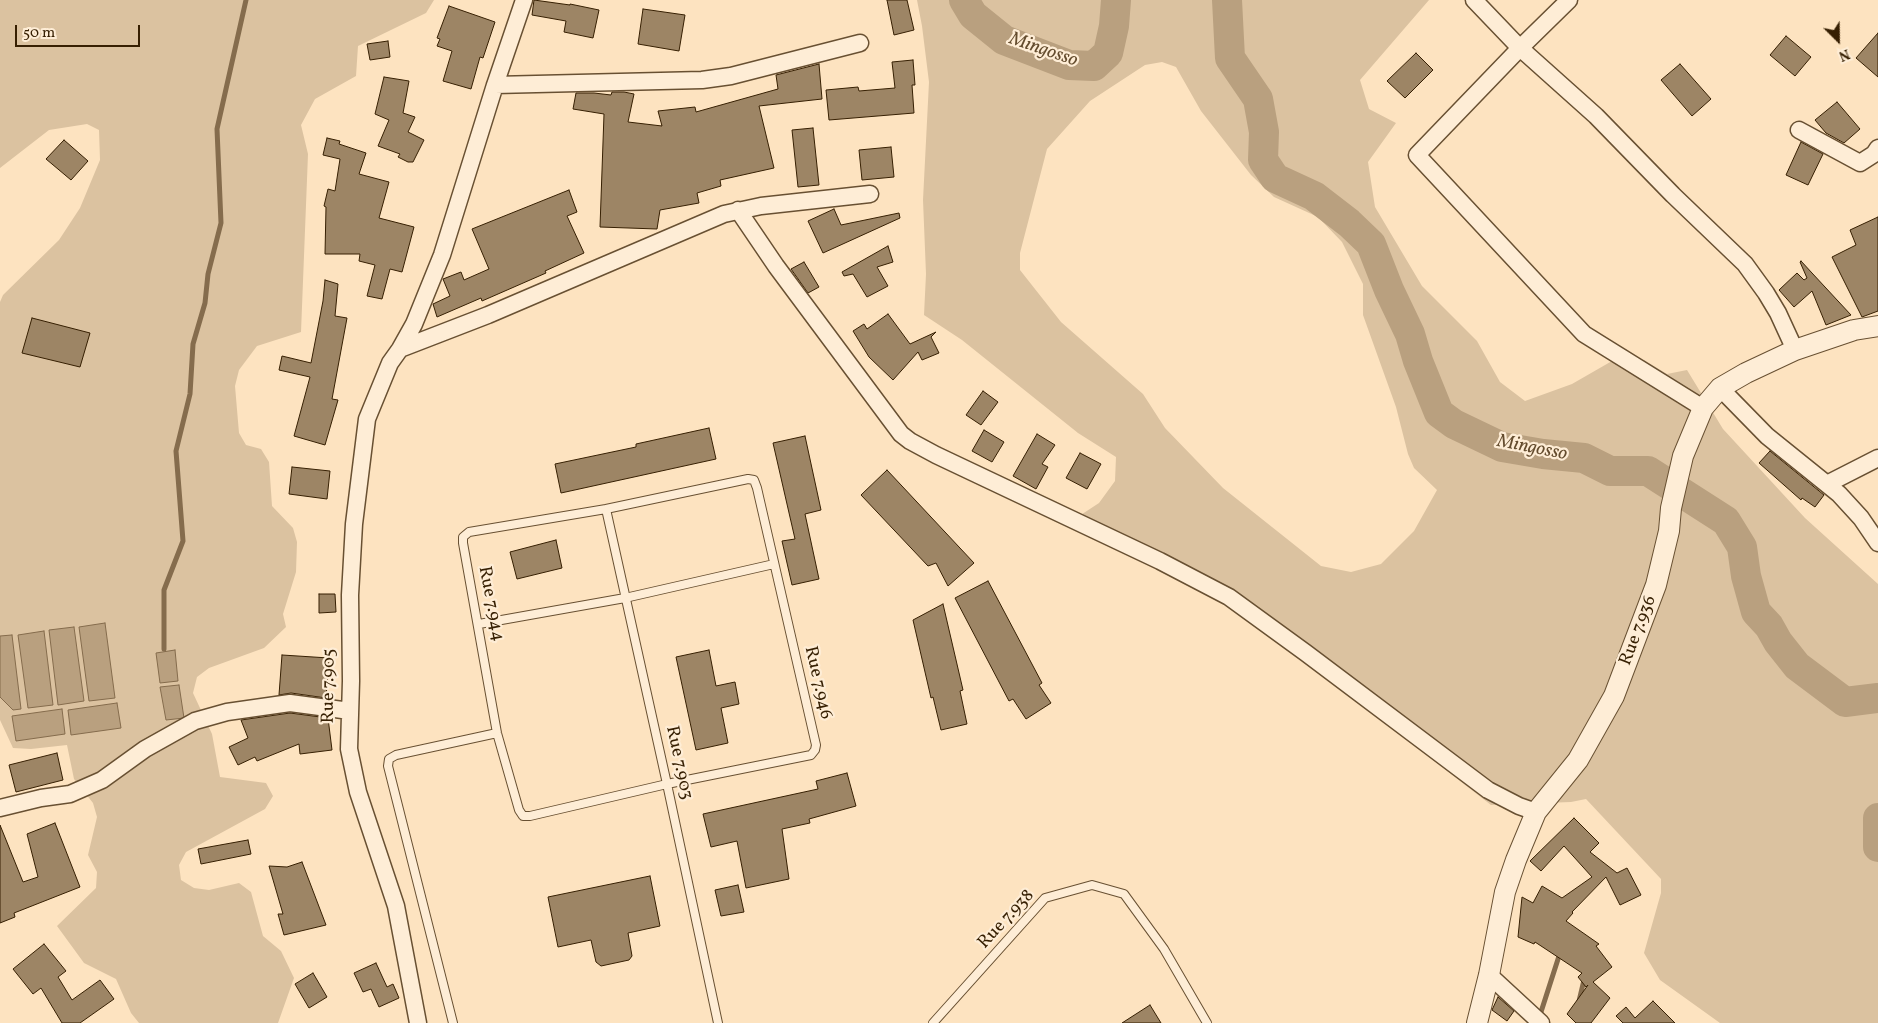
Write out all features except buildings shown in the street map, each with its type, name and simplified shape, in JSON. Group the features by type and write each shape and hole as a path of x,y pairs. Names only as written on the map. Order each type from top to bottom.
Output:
{"street":[{"name":"Rue 7.905","path":"418,1023 396,906 358,792 349,748 351,681 350,595 354,524 367,419 390,363 414,324 442,255 494,85 524,0"},
{"path":"1474,0 1520,48 1596,116 1745,264 1774,306 1796,350"},
{"path":"1569,0 1417,155 1584,334 1703,408"},
{"path":"494,85 702,80 731,76 860,43"},
{"path":"1799,130 1860,163 1874,154 1878,148"},
{"path":"400,349 497,311 724,214 761,206 870,194"},
{"path":"738,210 776,266 885,414 905,438 936,455 1160,561 1229,597 1488,790 1519,806 1536,812"},
{"name":"Rue 7.936","path":"1477,1023 1506,892 1516,860 1536,812 1578,760 1614,696 1656,585 1669,531 1671,508 1682,456 1703,408 1720,388 1746,373 1796,350 1854,330 1878,326"},
{"path":"1720,388 1766,436 1839,494 1861,518 1878,543"},
{"path":"1827,484 1878,458"},
{"path":"0,808 40,798 70,794 102,780 145,749 195,721 227,712 290,702 350,711"},
{"path":"1489,975 1541,1023"}],"lane":[{"name":"Rue 7.944","path":"667,784 530,816 523,816 519,810 497,733 463,537 469,532 606,509 748,478"},
{"name":"Rue 7.946","path":"667,784 811,754 815,750 816,745 757,488 754,480 748,478"},
{"name":"Rue 7.903","path":"606,509 718,1023"},
{"path":"478,624 626,598 774,564"},
{"path":"453,1023 388,766 389,759 396,755 497,733"},
{"name":"Rue 7.938","path":"933,1023 1045,898 1092,885 1124,894 1164,949 1207,1023"}],"shaded area":[{"path":"0,0 434,0 426,13 358,46 356,76 315,99 301,125 308,154 301,332 257,346 239,370 235,386 239,433 246,445 261,449 269,462 272,506 293,528 297,542 296,572 283,614 286,627 264,648 209,668 197,677 193,693 212,734 220,777 266,783 273,796 265,809 186,852 179,865 181,880 194,888 209,890 239,883 251,892 263,936 281,951 294,978 278,1023 139,1023 131,1013 116,979 84,963 57,926 96,888 97,872 88,855 97,817 93,803 74,779 67,745 31,749 13,748 0,720 0,302 3,295 59,240 80,208 100,160 99,130 87,124 49,130 0,168"},
{"path":"917,0 1429,0 1360,80 1369,109 1396,123 1368,162 1375,207 1422,286 1477,341 1500,382 1525,401 1572,384 1612,361 1644,360 1667,374 1687,370 1723,429 1805,518 1878,584 1878,1023 1720,1023 1660,980 1644,953 1661,893 1661,879 1586,799 1571,802 1491,805 1239,610 1067,524 1099,503 1115,481 1116,457 1078,433 962,340 924,315 926,274 923,200 929,82","holes":["1162,62 1176,67 1201,111 1251,175 1274,197 1318,217 1342,242 1363,284 1363,315 1396,407 1408,454 1414,468 1437,490 1414,531 1381,564 1351,572 1321,566 1223,488 1165,428 1143,394 1061,322 1020,270 1020,253 1047,149 1090,101 1145,65"]},
{"path":"105,623 115,698 89,701 79,627"},
{"path":"74,627 84,701 58,705 49,630"},
{"path":"44,631 53,705 28,708 18,635"},
{"path":"12,635 21,709 13,710 0,697 0,636"},
{"path":"175,650 178,681 160,683 156,653"},
{"path":"179,685 184,718 166,720 160,687"},
{"path":"117,703 121,728 71,735 68,710"},
{"path":"62,709 65,734 16,741 12,716"}],"waterway":[{"path":"164,649 164,590 183,541 176,451 190,394 193,344 205,303 208,274 221,223 217,129 246,0"},
{"name":"Mingosso","path":"964,0 973,15 1004,40 1069,65 1094,66 1108,53 1114,26 1116,0"},
{"name":"Mingosso","path":"1227,0 1230,58 1258,99 1264,132 1263,160 1275,178 1314,196 1349,223 1371,244 1389,290 1410,334 1418,361 1439,413 1454,424 1502,447 1584,458 1610,471 1648,471 1726,521 1742,547 1746,576 1756,612 1769,626 1778,642 1797,666 1845,702 1878,698"},
{"name":"Mingosso","path":"1878,818 1878,847"},
{"path":"1541,1012 1559,956"},
{"path":"1579,1001 1584,980"}]}
